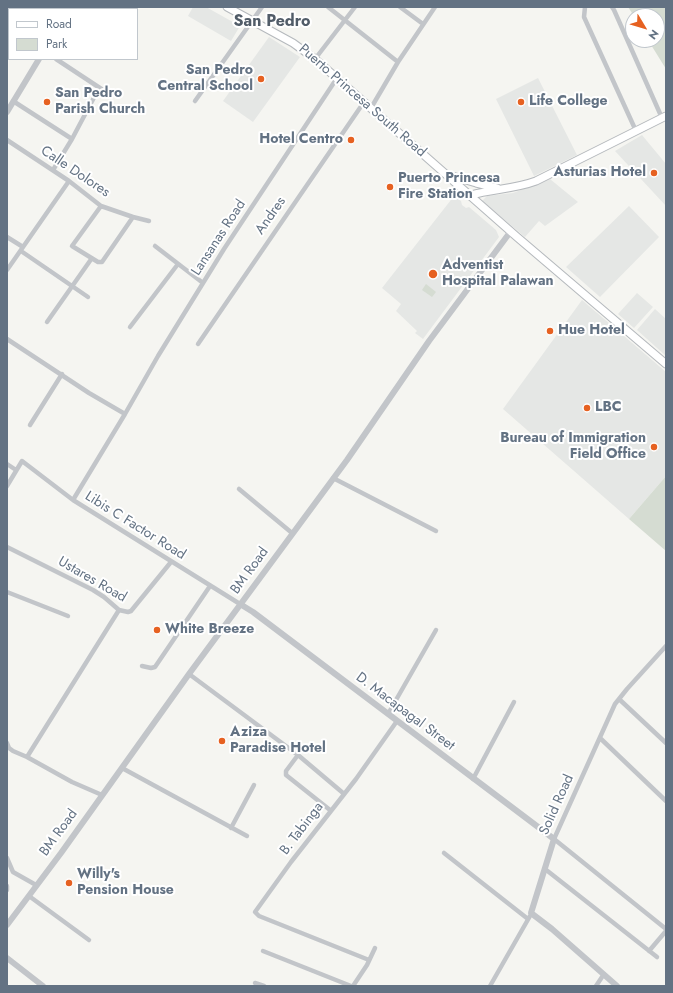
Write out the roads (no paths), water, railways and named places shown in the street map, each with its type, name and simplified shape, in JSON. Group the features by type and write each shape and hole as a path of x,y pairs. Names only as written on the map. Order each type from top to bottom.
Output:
{"main road":[{"name":"Puerto Princesa South Road","path":"227,7 294,43 315,59 511,231 666,364"},
{"path":"471,195 526,185 536,181 665,117"},
{"path":"447,174 502,189"}],"street":[{"path":"195,101 262,7"},
{"path":"328,7 398,62"},
{"path":"315,59 355,7"},
{"path":"400,7 423,24"},
{"path":"370,108 398,62 435,7"},
{"path":"585,7 584,17 636,131"},
{"path":"612,7 665,117"},
{"path":"7,112 38,60"},
{"path":"57,60 109,94"},
{"name":"Lansanas Road","path":"73,500 203,283 337,78"},
{"path":"53,170 72,139 99,88"},
{"path":"14,101 72,139"},
{"name":"Andres","path":"198,344 364,102"},
{"name":"Calle Dolores","path":"7,140 53,170 101,206 149,221"},
{"path":"7,270 69,182"},
{"path":"101,206 72,245 98,262 102,262 133,217"},
{"name":"BM Road","path":"7,925 333,478 429,341 511,231"},
{"path":"7,237 88,297"},
{"path":"155,246 203,283"},
{"path":"47,322 92,258"},
{"path":"130,327 178,264"},
{"path":"7,339 89,393 125,414"},
{"path":"30,425 62,374"},
{"name":"Libis C Factor Road","path":"16,470 22,461 73,500 240,604"},
{"path":"7,464 16,470 7,486"},
{"path":"333,478 436,531"},
{"path":"239,489 292,533"},
{"name":"Ustares Road","path":"7,547 93,590 119,610 128,612 131,611 171,562"},
{"path":"142,666 151,668 156,667 210,586"},
{"path":"7,592 68,616"},
{"name":"D. Macapagal Street","path":"240,604 253,612 554,839"},
{"path":"27,757 119,610"},
{"path":"388,714 436,630"},
{"name":"Solid Road","path":"490,986 530,916 554,839 619,699 666,646"},
{"path":"189,674 298,755 343,793"},
{"path":"619,699 666,743"},
{"path":"473,779 514,702"},
{"name":"B. Tabinga","path":"369,960 258,916 255,912 330,810 356,779 396,721"},
{"path":"600,738 666,801"},
{"path":"7,743 10,750 27,757 72,782 102,795"},
{"path":"298,755 286,771 286,775 330,810"},
{"path":"122,768 247,836"},
{"path":"231,828 254,785"},
{"path":"554,839 666,930 649,951"},
{"path":"444,853 530,916 552,929 617,986"},
{"path":"7,858 13,872 36,886"},
{"path":"545,869 657,957"},
{"path":"29,896 88,940"},
{"path":"263,951 352,986 375,948"},
{"path":"7,958 43,986"},
{"path":"596,986 604,974"},
{"path":"255,983 264,986"}],"place":[{"name":"San Pedro Central School","path":"261,79"},
{"name":"San Pedro Parish Church","path":"47,102"},
{"name":"Life College","path":"521,102"},
{"name":"Hotel Centro","path":"351,140"},
{"name":"Asturias Hotel","path":"654,173"},
{"name":"Puerto Princesa Fire Station","path":"390,187"},
{"name":"Adventist Hospital Palawan","path":"433,274"},
{"name":"Hue Hotel","path":"550,331"},
{"name":"LBC","path":"587,408"},
{"name":"Bureau of Immigration Field Office","path":"654,447"},
{"name":"White Breeze","path":"157,630"},
{"name":"Aziza Paradise Hotel","path":"222,741"},
{"name":"Willy's Pension House","path":"69,883"}],"district":[{"name":"San Pedro","path":"272,22"}]}
